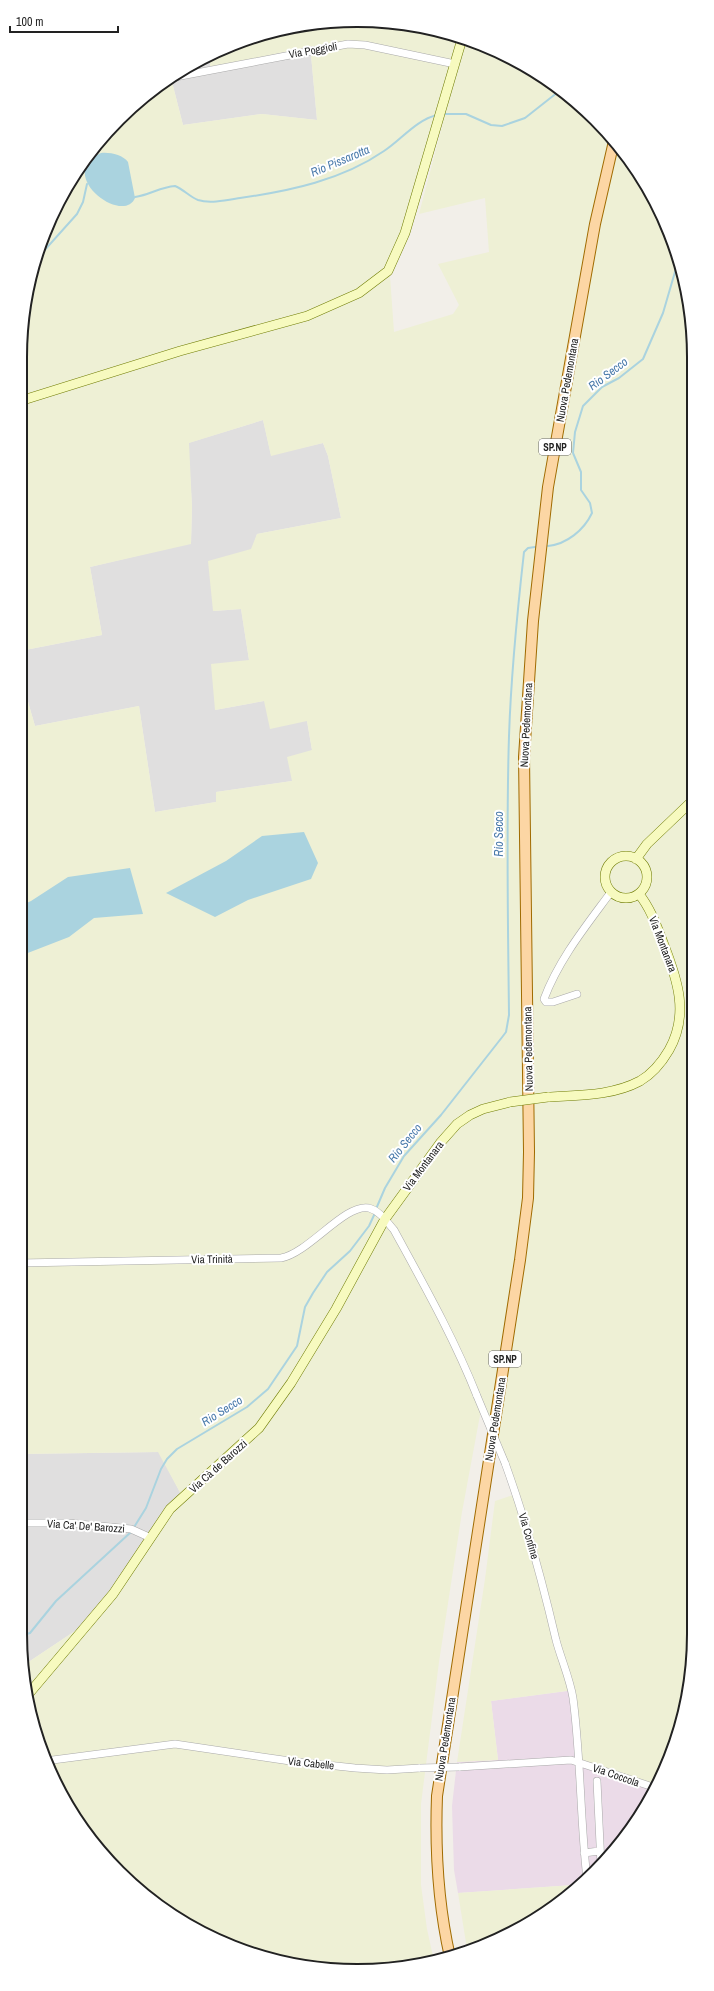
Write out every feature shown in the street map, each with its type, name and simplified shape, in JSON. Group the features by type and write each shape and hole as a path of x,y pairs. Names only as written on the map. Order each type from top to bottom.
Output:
{"main road":[{"name":"Nuova Pedemontana","path":"449,1951 441,1906 438,1873 437,1796 520,1260 528,1198 529,1152 524,757 533,621 548,486 595,224 612,148"}],"street":[{"name":"Via Poggioli","path":"186,75 348,44 365,45 455,64"},
{"path":"27,399 180,351 306,316 359,293 388,271 405,233 461,44"},
{"path":"636,859 647,844 687,805"},
{"path":"630,857 636,859 641,863 646,876 646,882 639,894 625,898 611,892 605,881 607,868 616,858 630,857"},
{"path":"577,994 553,1002 546,1002 544,999 559,966 576,939 611,892"},
{"name":"Via Montanara","path":"384,1217 426,1161 457,1124 470,1115 483,1108 510,1102 612,1091 641,1080 656,1068 674,1041 680,1017 678,983 654,919 639,894"},
{"name":"Via Trinità","path":"27,1263 281,1258 299,1252 347,1214 357,1209 371,1210 384,1217"},
{"name":"Via Confine","path":"384,1217 394,1230 463,1360 523,1515 572,1696 579,1762 586,1871"},
{"name":"Via Cà de Barozzi","path":"32,1690 113,1594 170,1509 259,1428 291,1383 324,1329 384,1217"},
{"name":"Via Ca' De' Barozzi","path":"27,1523 68,1523 134,1530 151,1538"},
{"name":"Via Cabelle","path":"52,1760 175,1744 290,1761 387,1770 567,1760 579,1762"},
{"name":"Via Coccola","path":"579,1762 650,1786"},
{"path":"597,1781 600,1857"},
{"path":"584,1853 599,1851"}],"shaded area":[{"path":"312,46 311,55 317,120 262,114 183,125 173,84 210,62 210,68"},
{"path":"263,420 271,455 323,443 328,456 341,518 257,534 252,549 214,611 241,609 249,660 215,710 264,701 307,721 312,750 292,781 216,792 216,802 155,812 139,706 35,726 27,698 27,650 102,635 90,567 191,543 192,507 188,443"},
{"path":"159,1452 183,1498 99,1615 28,1661 27,1634 27,1454"},
{"path":"575,1690 651,1784 643,1799 619,1835 605,1852 571,1885 458,1893 454,1870 452,1806 457,1762 498,1760 491,1701"}],"green space":[{"path":"357,27 400,30 442,38 483,52 522,71 558,95 575,109 605,139 619,156 643,192 662,231 676,272 681,293 686,335 687,1634 681,1698 676,1719 662,1760 650,1785 579,1764 574,1690 491,1701 498,1760 457,1762 485,1579 495,1501 516,1494 481,1410 462,1512 439,1662 421,1804 421,1885 427,1929 433,1955 379,1963 357,1964 314,1961 272,1953 251,1946 231,1939 192,1920 156,1896 139,1882 109,1852 95,1835 71,1799 61,1780 52,1760 38,1719 33,1698 28,1661 99,1615 183,1498 158,1452 27,1454 27,698 35,726 139,706 155,812 216,802 216,792 292,781 287,757 312,750 307,721 270,729 264,701 215,710 211,664 249,660 241,609 213,611 208,561 251,549 257,534 341,518 328,456 323,443 271,456 263,420 189,443 192,507 191,544 90,567 102,635 27,650 27,357 30,314 38,272 45,251 52,231 71,192 95,156 109,139 139,109 173,84 183,125 262,114 317,120 311,55 312,46 210,68 211,61 231,52 272,38 314,30","holes":["438,121 443,123 419,214 485,198 489,252 438,264 459,305 453,314 394,332 390,276"]},
{"path":"571,1885 558,1896 522,1920 483,1939 466,1945 458,1893"}],"water":[{"path":"101,153 108,153 116,154 128,162 135,198 128,205 118,206 107,202 96,194 88,184 85,173 94,158"},
{"path":"304,832 318,863 311,879 248,900 215,917 166,893 226,861 262,836"},
{"path":"130,868 143,914 94,918 69,937 27,953 27,903 68,877"}],"waterway":[{"name":"Rio Pissarotta","path":"443,114 466,114 491,125 502,126 525,118 556,94"},
{"name":"Rio Pissarotta","path":"135,197 175,186 198,200 208,202 278,192 315,183 351,170 368,161 384,151 422,121 437,115"},
{"name":"Rio Pissarotta","path":"46,249 77,214 83,202 87,184"},
{"name":"Rio Secco","path":"548,546 555,545 574,535 580,530 592,513 590,503 581,490 581,472 573,453 575,432 583,406 602,387 619,378 643,359 663,313 675,270"},
{"name":"Rio Secco","path":"376,1209 385,1188 404,1156 441,1115 506,1032 509,1015 508,806 511,690 524,552 528,548 535,547"},
{"name":"Rio Secco","path":"27,1634 30,1633 56,1601 131,1532 146,1508 161,1469 167,1459 177,1449 247,1407 268,1389 297,1346 305,1307 313,1293 327,1272 350,1251 369,1226 375,1213"}]}
